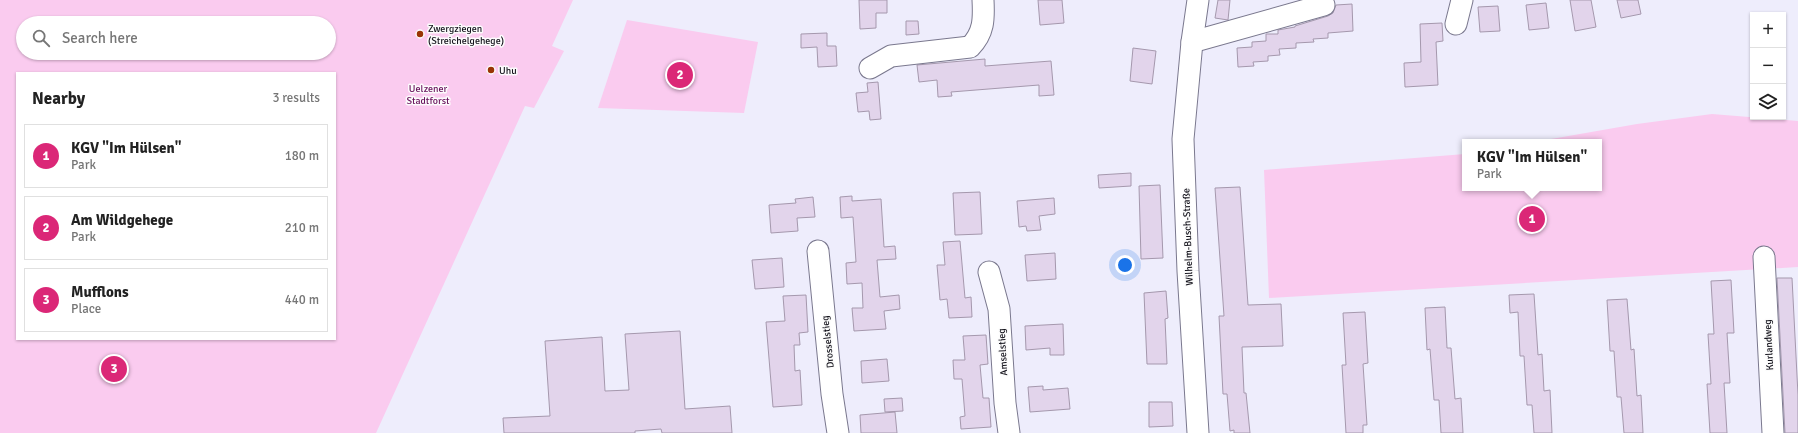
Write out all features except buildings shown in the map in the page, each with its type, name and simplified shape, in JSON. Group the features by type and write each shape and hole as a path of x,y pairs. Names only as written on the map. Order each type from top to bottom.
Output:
{"street":[{"path":"870,68 891,56 970,46 979,38 984,18 983,0"},
{"name":"Wilhelm-Busch-Straße","path":"1198,0 1192,42 1183,139 1188,271 1198,433"},
{"path":"1456,24 1462,0"},
{"path":"1192,42 1324,5"},
{"name":"Drosselstieg","path":"818,251 832,394 838,433"},
{"name":"Kurlandweg","path":"1764,257 1773,433"},
{"name":"Amselstieg","path":"989,272 999,309 1005,402 1009,433"}],"green space":[{"name":"Uelzener Stadtforst","path":"0,0 573,0 552,46 564,51 534,108 525,106 376,433 0,433"},
{"path":"627,20 758,42 744,113 598,108"},
{"path":"1712,114 1750,117 1750,120 1798,121 1798,267 1269,298 1264,170 1462,154 1462,191 1602,191 1602,139 1551,139 1637,124"}],"place":[{"name":"Zwergziegen (Streichelgehege)","path":"420,34"},
{"name":"Uhu","path":"491,70"},
{"name":"Am Wildgehege","path":"680,75"},
{"name":"KGV \"Im Hülsen\"","path":"1532,219"},
{"name":"Mufflons","path":"114,369"}]}
